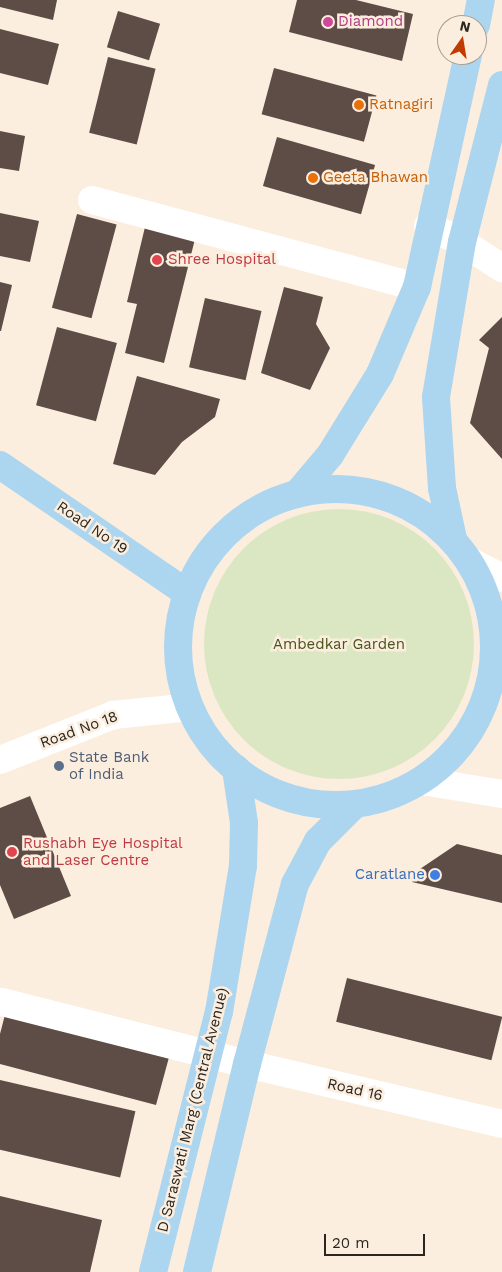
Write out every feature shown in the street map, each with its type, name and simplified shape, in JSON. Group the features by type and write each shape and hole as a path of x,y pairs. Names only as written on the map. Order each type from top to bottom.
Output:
{"main road":[{"path":"478,15 482,0"},
{"path":"297,494 353,490 407,506 453,539 471,562 494,619 492,682 467,738 422,781 390,797 355,804 305,801 272,791 236,769 209,741 190,707 181,678 178,648 178,616 184,591 198,566 231,529 297,494 330,455 380,374 417,287 428,226 466,65"},
{"path":"453,539 442,488 436,396 462,242 495,138 502,85"},
{"name":"Road No 19","path":"0,465 184,591"},
{"name":"D Saraswati Marg (Central Avenue)","path":"153,1272 219,1012 243,866 244,823 236,769"},
{"path":"197,1272 246,1064 295,884 318,840 355,804"}],"street":[{"path":"92,200 417,287"},
{"path":"428,226 462,242 502,268"},
{"path":"471,562 502,578"},
{"name":"Road No 18","path":"0,760 113,716 190,707"},
{"path":"422,781 502,794"},
{"name":"Road 16","path":"2,1002 246,1064 502,1124"}],"green space":[{"name":"Ambedkar Garden","path":"352,509 391,519 425,539 435,548 444,558 464,592 472,618 474,644 472,670 464,696 444,730 435,740 425,749 391,769 352,779 326,779 287,769 275,763 253,749 234,730 214,696 206,670 204,631 214,592 220,580 234,558 253,539 287,519 313,511"}],"building":[{"path":"0,0 57,0 53,20 0,7"},
{"path":"297,0 356,0 413,14 402,61 289,32"},
{"path":"118,11 160,24 149,60 107,47"},
{"path":"0,29 59,44 48,85 0,73"},
{"path":"108,57 156,69 137,145 89,133"},
{"path":"274,68 376,95 364,142 262,114"},
{"path":"0,131 25,136 19,171 0,168"},
{"path":"277,137 375,165 361,214 263,186"},
{"path":"0,213 39,221 30,262 0,256"},
{"path":"77,214 117,225 91,318 52,308"},
{"path":"145,227 195,239 164,363 125,353 137,304 127,302"},
{"path":"0,282 12,285 1,331 0,331"},
{"path":"284,287 323,297 316,324 330,348 310,390 261,373"},
{"path":"205,298 262,311 246,380 189,367"},
{"path":"502,317 502,459 470,423 489,348 479,340"},
{"path":"57,327 117,343 96,421 36,405"},
{"path":"137,376 220,399 215,417 182,442 155,475 113,464"},
{"path":"30,796 71,896 14,919 0,885 0,808"},
{"path":"457,844 502,855 502,903 412,882 414,873"},
{"path":"347,978 502,1017 491,1060 336,1022"},
{"path":"7,1007 171,1050 156,1105 0,1064 0,1034"},
{"path":"0,1080 135,1111 120,1178 0,1150"},
{"path":"0,1196 102,1220 90,1272 0,1272"}],"place":[{"name":"Diamond","path":"328,22"},
{"name":"Ratnagiri","path":"359,105"},
{"name":"Geeta Bhawan","path":"313,178"},
{"name":"Shree Hospital","path":"157,260"},
{"name":"State Bank of India","path":"59,766"},
{"name":"Rushabh Eye Hospital and Laser Centre","path":"12,852"},
{"name":"Caratlane","path":"435,875"}]}
